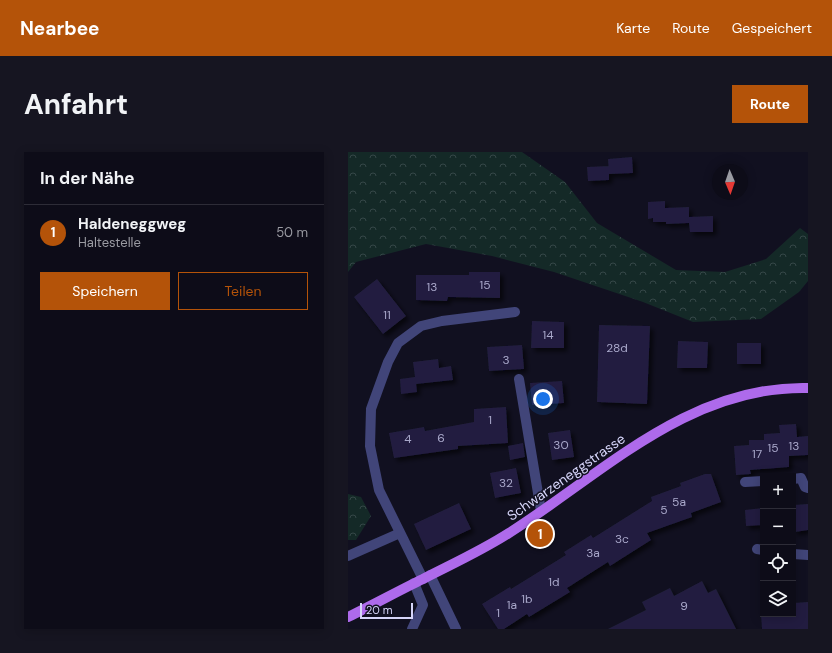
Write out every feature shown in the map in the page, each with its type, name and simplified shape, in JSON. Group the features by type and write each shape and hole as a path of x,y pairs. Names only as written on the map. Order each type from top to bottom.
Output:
{"main road":[{"name":"Schwarzeneggstrasse","path":"348,618 485,548 636,445 677,420 705,407 733,398 768,391 808,388"}],"street":[{"path":"456,629 423,579 378,490 370,446 371,408 388,362 398,343 421,326 442,321 515,312"},
{"path":"519,379 540,511"},
{"path":"796,479 801,478 805,487 808,488"},
{"path":"745,482 760,481"},
{"path":"348,556 400,533"},
{"path":"796,554 808,555"},
{"path":"412,629 423,605 423,579"}],"green space":[{"path":"348,152 522,152 565,182 597,223 676,270 725,272 766,259 800,228 808,234 808,281 799,292 761,319 693,322 643,302 554,272 492,256 426,244 356,262 348,272"},
{"path":"348,494 361,497 371,516 356,540 348,540"}],"building":[{"path":"632,157 633,173 609,174 608,159"},
{"path":"609,166 609,180 588,181 587,167"},
{"path":"665,201 665,208 689,207 689,217 713,216 713,232 690,232 689,223 666,224 666,222 653,222 653,218 648,219 648,202"},
{"path":"469,272 500,272 500,298 448,297 447,301 416,300 416,275 469,275"},
{"path":"377,279 406,316 383,334 354,297"},
{"path":"532,321 564,322 564,348 531,348"},
{"path":"599,325 650,326 647,404 597,402"},
{"path":"678,341 708,342 707,368 677,368"},
{"path":"737,343 761,343 761,364 737,364"},
{"path":"522,345 524,369 489,371 487,347"},
{"path":"438,359 439,368 451,366 453,380 416,384 417,392 401,394 400,379 415,377 413,362"},
{"path":"562,381 564,403 532,405 530,383"},
{"path":"506,407 508,443 458,446 458,449 394,458 389,433 424,427 425,431 474,422 474,409"},
{"path":"796,424 797,437 808,436 808,455 789,456 789,467 750,470 751,474 736,475 734,446 749,445 749,440 764,440 764,434 780,433 779,425"},
{"path":"570,430 574,457 552,460 548,433"},
{"path":"523,443 525,457 510,460 508,446"},
{"path":"516,468 521,493 495,498 490,473"},
{"path":"705,474 711,474 721,502 691,513 692,517 647,533 651,540 610,566 608,562 567,588 570,592 529,617 527,614 504,629 498,629 482,604 510,587 511,589 566,555 564,552 591,535 593,538 652,501 651,497 681,486 680,483"},
{"path":"459,503 471,529 426,550 414,524"},
{"path":"808,504 808,530 796,532 796,505"},
{"path":"760,508 760,525 746,526 745,510"},
{"path":"702,581 708,593 716,589 736,629 608,629 646,610 642,602 670,588 674,596"},
{"path":"808,602 808,629 762,629 761,617 796,617 796,603"}],"place":[{"name":"Haldeneggweg","path":"540,534"}]}
